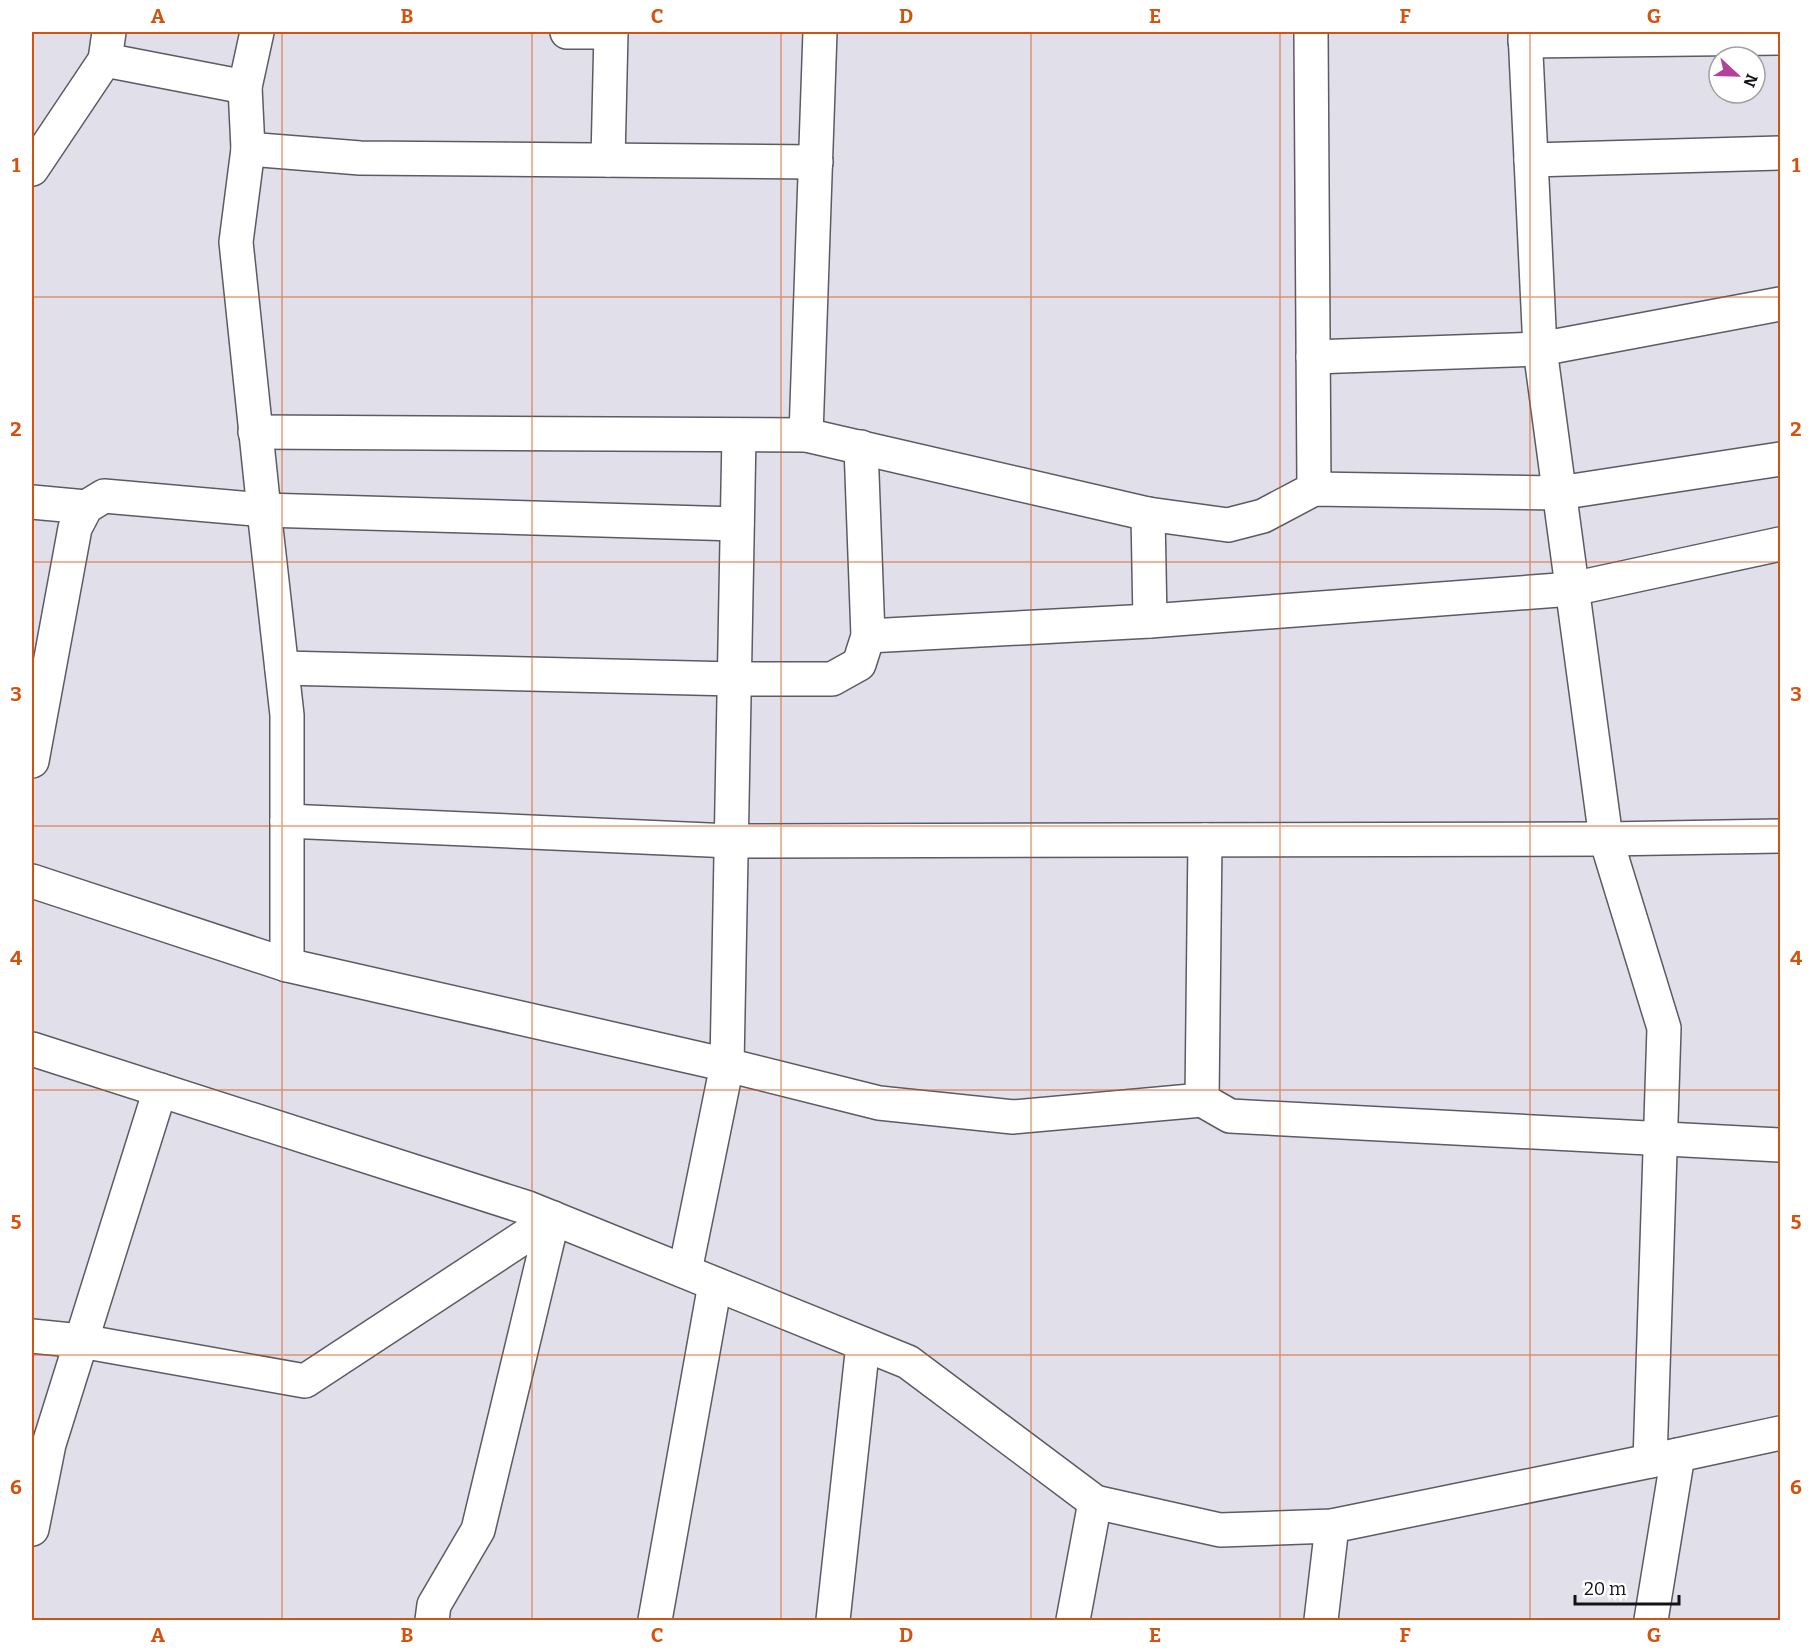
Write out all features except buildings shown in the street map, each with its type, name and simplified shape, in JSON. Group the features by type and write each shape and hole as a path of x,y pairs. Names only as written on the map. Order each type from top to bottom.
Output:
{"street":[{"path":"257,32 244,87 248,149 236,242 287,715 287,965"},
{"path":"567,32 610,32 608,160"},
{"path":"806,435 820,32"},
{"path":"1311,32 1314,489"},
{"path":"1651,1620 1664,1458 1661,1139 1664,1028 1606,839 1540,349 1525,36 1780,38"},
{"path":"32,169 107,46 244,87"},
{"path":"248,149 360,158 816,162"},
{"path":"1531,160 1780,153"},
{"path":"1313,357 1540,349 1780,304"},
{"path":"255,432 806,435 1148,514 1228,525 1263,516 1314,489 1559,493 1780,459"},
{"path":"685,1272 727,1065 739,435"},
{"path":"282,668 734,679 831,679 859,663 868,636 861,447"},
{"path":"32,761 75,528 86,507 104,496 264,510 737,524"},
{"path":"32,502 86,507"},
{"path":"1148,514 1150,621"},
{"path":"868,636 1150,621 1572,589 1780,544"},
{"path":"287,821 731,841 1606,839 1780,836"},
{"path":"1202,1100 1205,840"},
{"path":"32,881 287,965 727,1065 879,1103 1013,1117 1202,1100 1230,1116 1780,1146"},
{"path":"32,1048 528,1208 908,1362 1095,1502 1220,1530 1332,1526 1780,1432"},
{"path":"32,1529 49,1444 160,1090"},
{"path":"32,1336 81,1341 305,1382 553,1218"},
{"path":"432,1620 434,1605 478,1530 553,1218"},
{"path":"656,1620 715,1284"},
{"path":"833,1620 863,1344"},
{"path":"1072,1620 1095,1502"},
{"path":"1321,1620 1332,1526"}]}
